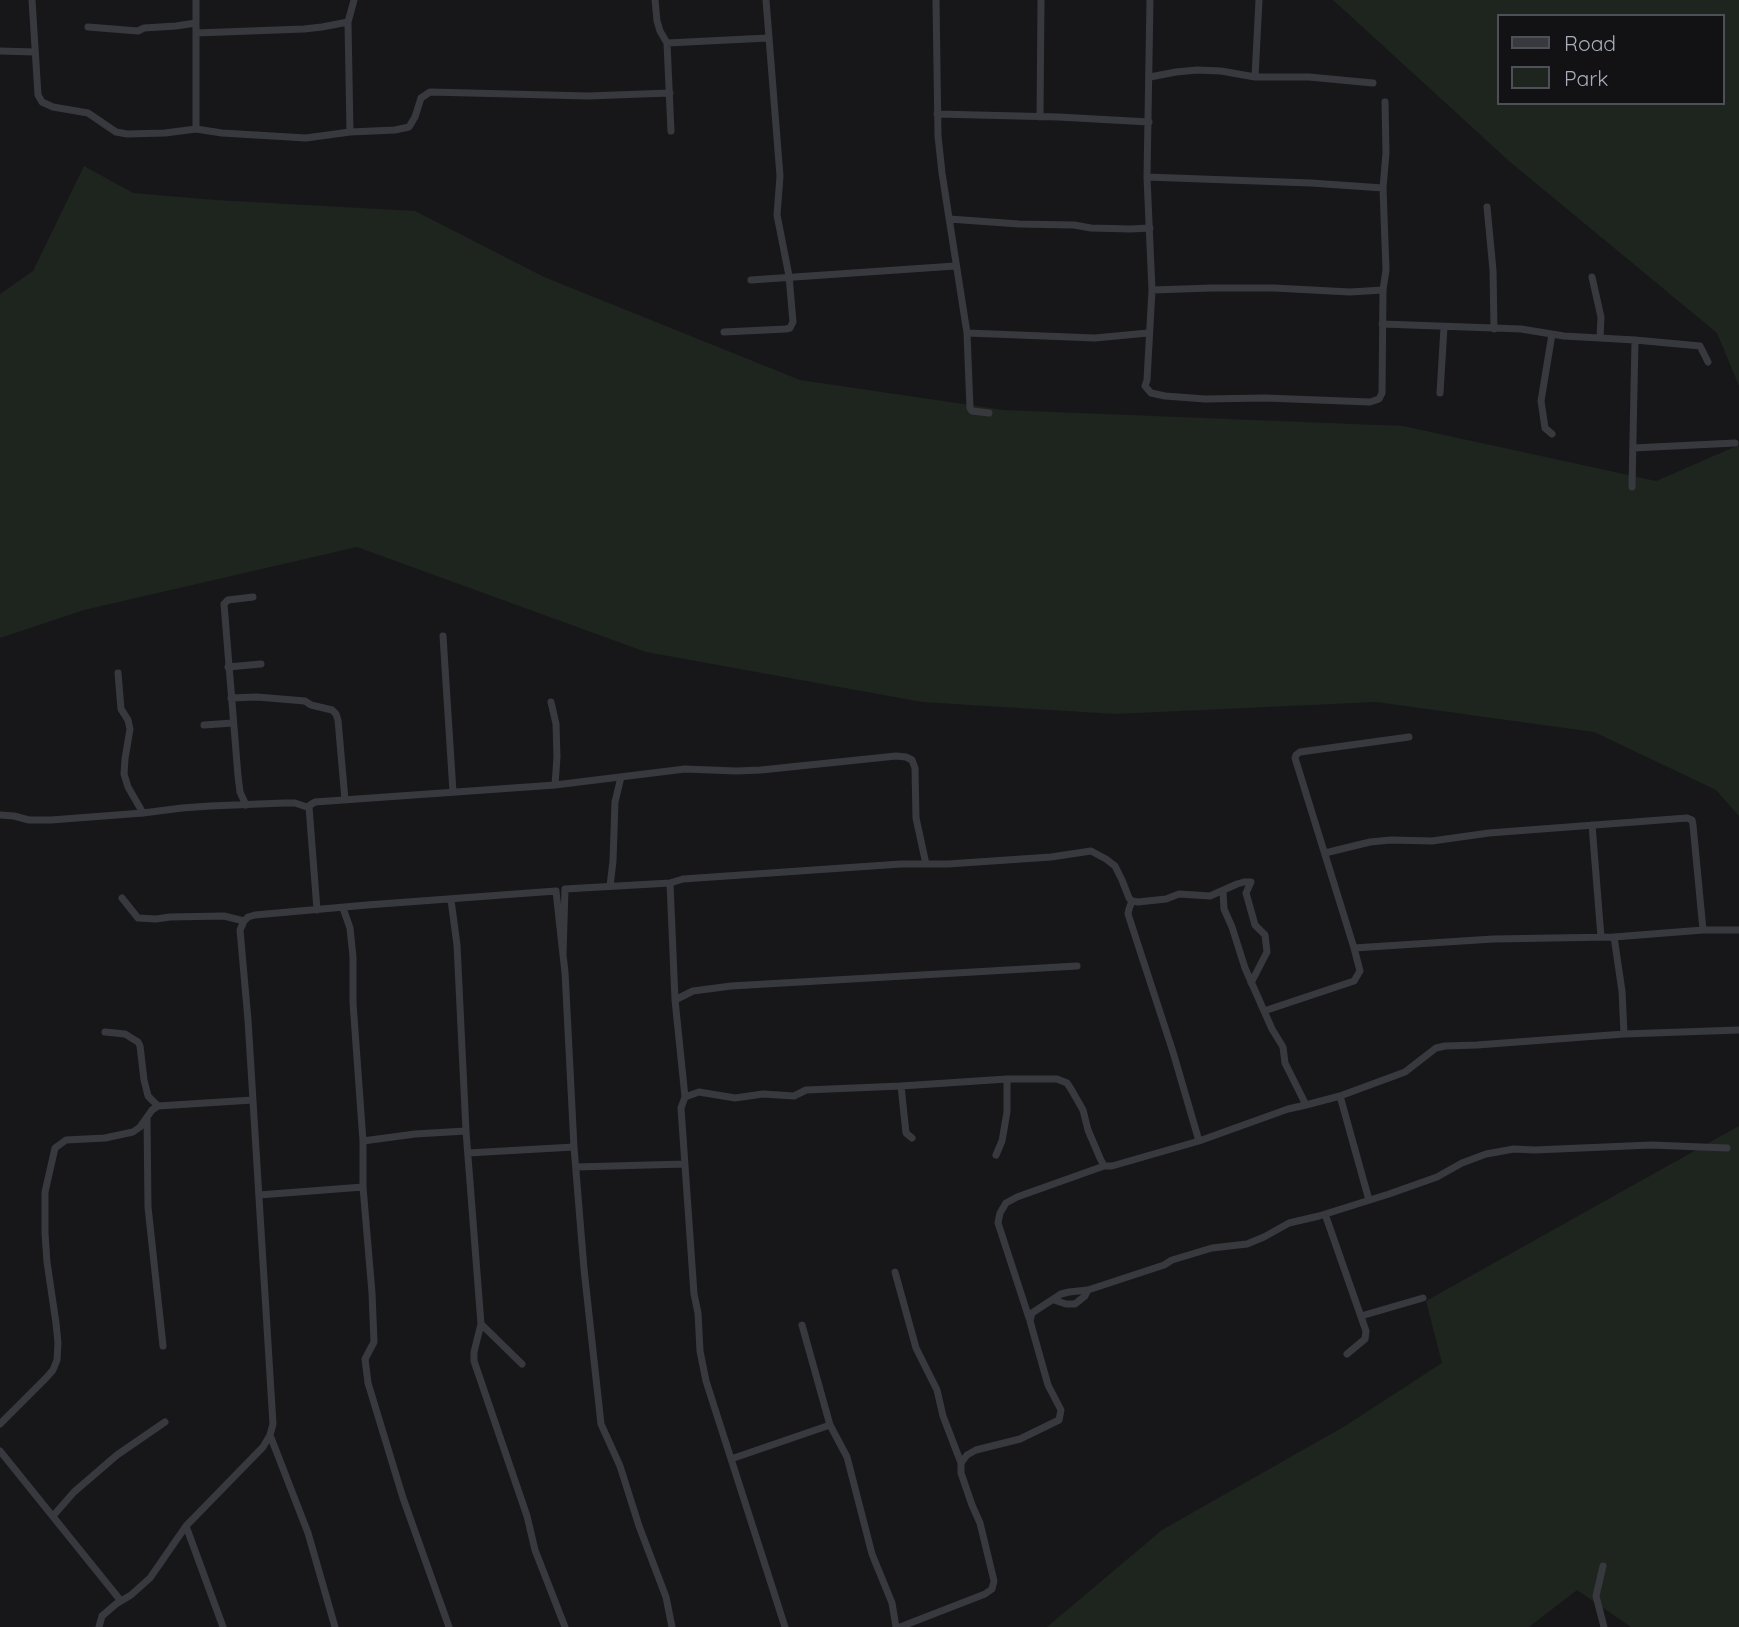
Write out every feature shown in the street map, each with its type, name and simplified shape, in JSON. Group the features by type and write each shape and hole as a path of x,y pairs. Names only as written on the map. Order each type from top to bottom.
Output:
{"street":[{"path":"32,0 38,95 42,102 88,113 116,132 127,134 196,129 306,138 349,132 395,130 409,127 421,97 430,92 588,96 670,93"},
{"path":"195,0 196,129"},
{"path":"349,132 348,22 354,0"},
{"path":"655,0 657,21 667,43 671,131"},
{"path":"724,332 786,329 793,323 789,276 777,215 780,176 766,0"},
{"path":"936,0 937,114 942,173 967,333 970,408 972,411 989,413"},
{"path":"1040,117 1041,0"},
{"path":"1150,0 1147,177 1152,290 1147,380 1144,386 1151,393 1205,399 1370,402 1379,399 1382,393 1383,290 1386,270 1383,188 1386,160 1385,102"},
{"path":"1255,77 1259,0"},
{"path":"196,33 304,29 348,22"},
{"path":"88,27 138,31 144,28 196,23"},
{"path":"667,43 768,37"},
{"path":"0,51 34,52"},
{"path":"1150,77 1197,70 1255,77 1309,77 1373,83"},
{"path":"937,114 1149,122"},
{"path":"1147,177 1383,188"},
{"path":"1487,207 1493,270 1494,328"},
{"path":"949,219 1091,228 1150,228"},
{"path":"751,280 955,266"},
{"path":"1592,277 1601,317 1600,338"},
{"path":"1152,290 1383,290"},
{"path":"1382,324 1521,329 1564,336 1700,346 1708,362"},
{"path":"1440,393 1444,327"},
{"path":"967,333 1096,338 1148,334"},
{"path":"1552,334 1541,401 1545,428 1552,435"},
{"path":"1632,486 1635,340"},
{"path":"1633,448 1735,443"},
{"path":"246,805 239,784 223,604 228,600 253,597"},
{"path":"443,636 453,792"},
{"path":"228,667 261,664"},
{"path":"118,673 121,709 130,729 124,774 143,813"},
{"path":"231,698 305,701 332,710 338,720 345,800"},
{"path":"551,702 556,724 555,785"},
{"path":"204,725 233,723"},
{"path":"1264,1011 1354,981 1360,971 1296,755 1300,751 1409,737"},
{"path":"309,807 315,802 555,785 685,769 761,771 906,757 912,760 915,768 916,818 926,864"},
{"path":"610,886 615,802 621,777"},
{"path":"0,815 29,820 51,820 190,807 284,803 309,807"},
{"path":"309,807 317,910"},
{"path":"1325,853 1370,842 1432,842 1489,833 1687,818 1692,820 1703,930"},
{"path":"1592,825 1601,937"},
{"path":"563,954 565,889 901,864 1040,858 1091,851 1115,866 1132,901 1144,903 1184,894 1210,896 1244,881 1251,882 1246,893 1255,925 1265,935 1267,952 1251,983"},
{"path":"670,883 675,1000 685,1097 681,1108 700,1351 706,1381 785,1627"},
{"path":"99,1627 102,1616 150,1578 186,1526 263,1447 273,1424 240,930 244,921 255,915 556,891 565,972 584,1269 601,1424 620,1466 639,1527 666,1597 672,1627"},
{"path":"1225,891 1224,909 1251,983 1283,1047 1285,1063 1307,1105"},
{"path":"1210,896 1224,909"},
{"path":"122,898 138,918 224,916 244,921"},
{"path":"451,900 457,945 466,1130 481,1324 474,1361 527,1516 535,1550 565,1627"},
{"path":"1132,901 1128,915 1199,1140"},
{"path":"343,908 350,928 353,957 363,1187 372,1293 374,1342 365,1359 368,1383 403,1498 449,1627"},
{"path":"1354,948 1493,939 1614,937 1739,930"},
{"path":"1614,937 1622,991 1624,1034"},
{"path":"675,1000 693,991 731,986 1077,966"},
{"path":"961,1463 967,1455 976,1450 1020,1440 1059,1420 1061,1410 1048,1385 998,1223 1006,1203 1104,1166 1112,1166 1199,1140 1288,1109 1340,1096 1405,1072 1431,1051 1445,1046 1624,1034 1739,1030"},
{"path":"105,1032 125,1034 141,1046 148,1096 158,1107"},
{"path":"685,1097 699,1092 735,1098 763,1094 794,1096 806,1090 1007,1079 1056,1079 1067,1083 1083,1110 1088,1130 1104,1166"},
{"path":"996,1155 1007,1112 1007,1079"},
{"path":"901,1086 906,1133 912,1138"},
{"path":"1340,1096 1369,1200"},
{"path":"0,1424 46,1378 57,1360 58,1343 45,1233 45,1192 55,1149 66,1140 105,1138 133,1132 158,1107 253,1100"},
{"path":"146,1117 148,1207 163,1346"},
{"path":"363,1141 466,1130"},
{"path":"1030,1321 1032,1313 1061,1294 1088,1290 1212,1248 1247,1244 1289,1223 1437,1177 1486,1154 1514,1149 1651,1145 1727,1148"},
{"path":"468,1153 575,1147"},
{"path":"576,1167 685,1164"},
{"path":"259,1195 363,1187"},
{"path":"1325,1214 1366,1331 1365,1339 1347,1354"},
{"path":"803,1325 830,1425 847,1457 873,1554 898,1627 985,1594 992,1589 994,1581 980,1522 961,1473 961,1463 943,1416 937,1390 916,1348 895,1272"},
{"path":"1054,1300 1075,1304 1088,1290"},
{"path":"1361,1315 1423,1298"},
{"path":"481,1324 522,1364"},
{"path":"53,1516 74,1492 117,1455 165,1422"},
{"path":"731,1459 830,1425"},
{"path":"270,1434 307,1533 335,1627"},
{"path":"0,1451 121,1601"},
{"path":"186,1526 223,1627"},
{"path":"1603,1566 1596,1596 1604,1627"}],"green space":[{"path":"1333,0 1739,0 1739,386 1717,333 1509,161"},
{"path":"84,166 133,193 415,211 544,277 800,380 1004,410 1403,426 1656,481 1739,445 1739,816 1716,790 1594,732 1376,702 1115,714 922,702 646,652 357,547 84,610 0,638 0,294 33,271"},
{"path":"1739,1126 1739,1627 1631,1627 1577,1590 1529,1627 1047,1627 1162,1530 1345,1426 1442,1363 1426,1301"}]}
